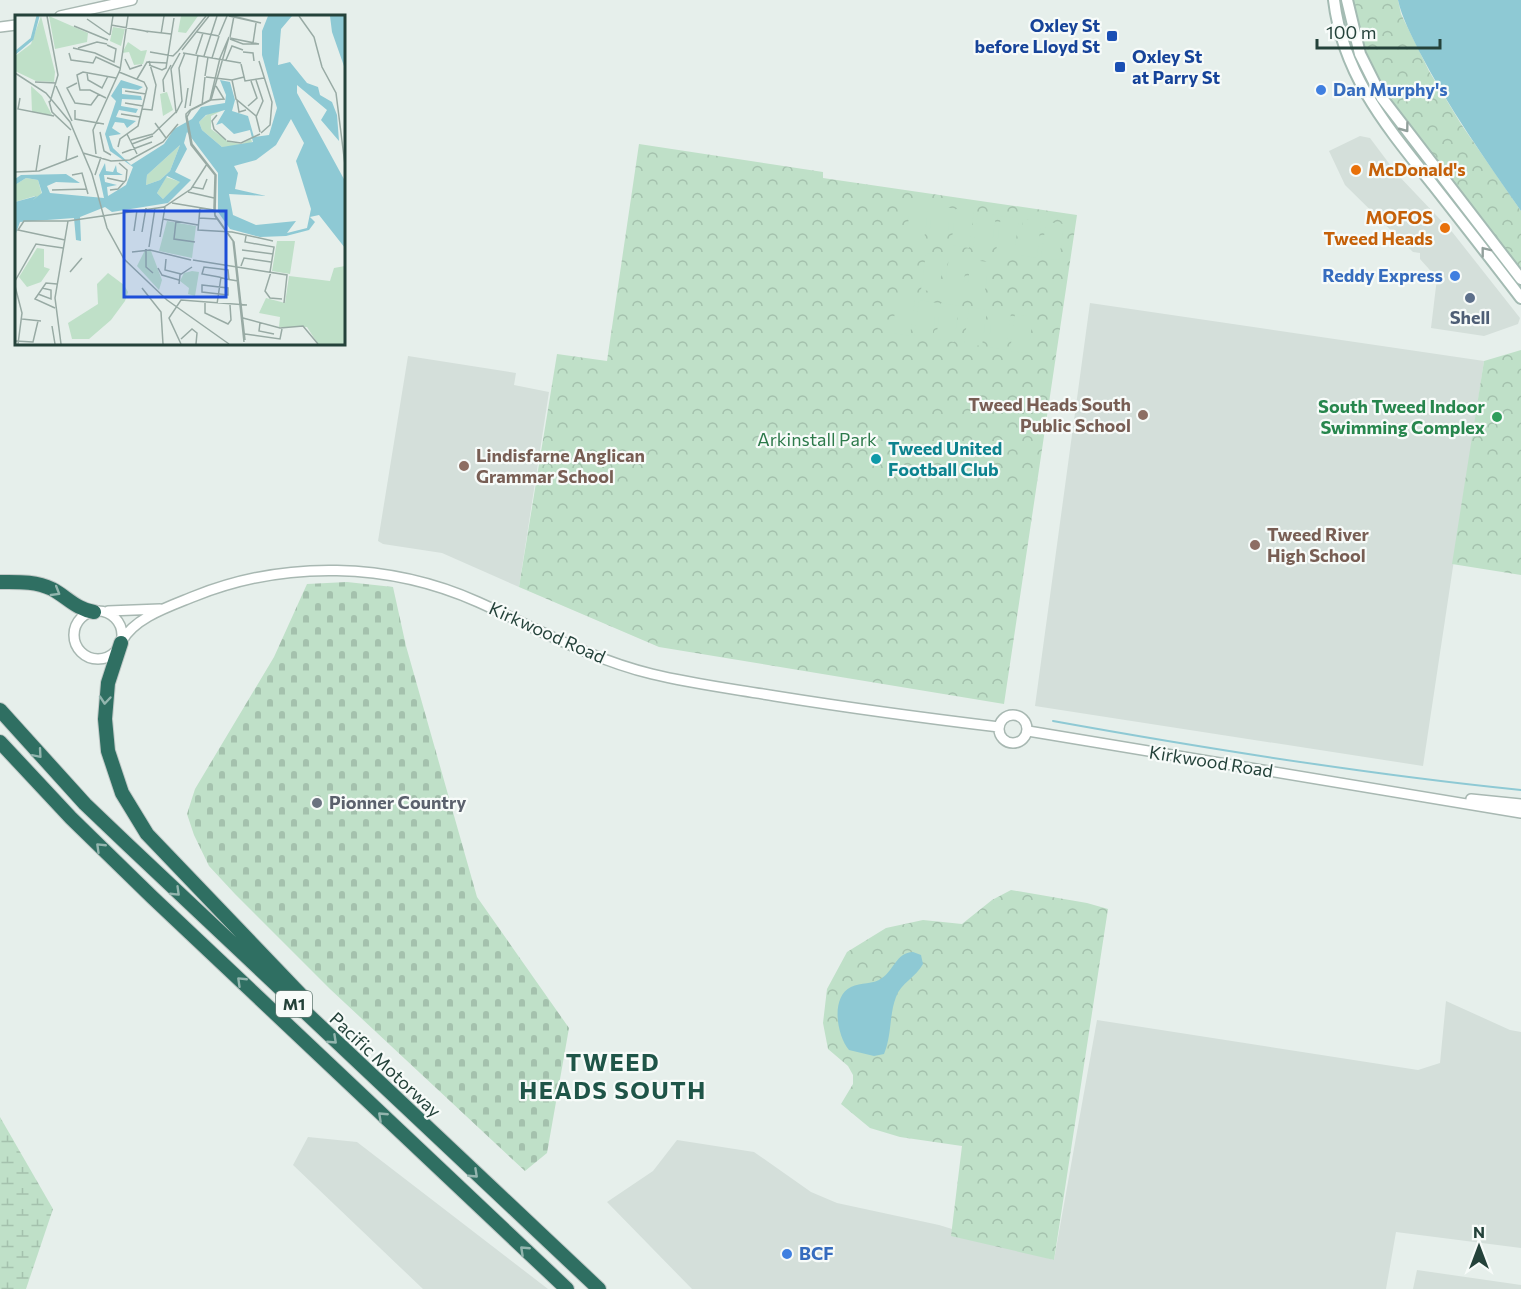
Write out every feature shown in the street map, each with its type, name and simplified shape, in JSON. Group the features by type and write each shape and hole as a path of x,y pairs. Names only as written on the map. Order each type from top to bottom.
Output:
{"highway":[{"path":"0,582 41,585 57,592 78,607 97,611"},
{"path":"121,642 108,682 105,719 108,751 122,794 147,834 304,998 302,1011"},
{"name":"Pacific Motorway","path":"0,710 85,804 599,1289"},
{"name":"M1","path":"0,742 71,818 135,881 567,1289"}],"main road":[{"path":"1334,0 1340,35 1350,65 1377,114 1521,298"},
{"path":"1347,0 1360,54 1382,98 1521,279"}],"street":[{"path":"64,15 132,0"},
{"path":"0,27 15,24"},
{"name":"Kirkwood Road","path":"121,642 134,627 171,606 219,587 276,575 326,570 383,574 456,592 560,643 606,661 653,675 890,714 999,727"},
{"name":"Kirkwood Road","path":"97,611 134,612 171,606"},
{"path":"97,611 111,614 118,621 122,631 121,642 113,654 104,659 94,659 81,652 74,639 75,630 82,617 97,611"},
{"path":"1015,715 1023,719 1028,731 1022,741 1011,744 1001,738 999,727 1006,717 1015,715"},
{"name":"Kirkwood Road","path":"1028,731 1394,790 1521,813"},
{"name":"Kirkwood Road","path":"1394,790 1521,804"}],"shaded area":[{"path":"1360,136 1370,138 1397,174 1453,233 1520,318 1518,324 1484,336 1431,328 1437,278 1420,259 1420,253 1413,252 1345,185 1329,151"},
{"name":"Tweed River High School","path":"1090,303 1484,361 1423,766 1035,706"},
{"name":"Lindisfarne Anglican Grammar School","path":"408,356 516,373 514,385 549,392 519,587 442,553 383,544 378,541"},
{"path":"1446,1001 1510,1030 1521,1032 1521,1248 1396,1232 1386,1289 692,1289 607,1202 653,1171 677,1140 754,1152 811,1192 837,1203 939,1225 1054,1260 1097,1020 1418,1070 1440,1063"},
{"path":"308,1137 357,1142 548,1289 423,1289 293,1165"},
{"path":"1417,1270 1521,1285 1521,1289 1413,1289"}],"green space":[{"path":"1353,0 1398,0 1401,14 1429,71 1461,124 1521,211 1521,270 1388,97 1363,48"},
{"name":"Arkinstall Park","path":"639,144 823,172 823,178 1077,215 1004,704 659,647 519,587 557,354 607,361"},
{"path":"911,202 929,204 924,240 906,238"},
{"path":"933,206 951,208 946,244 928,242"},
{"path":"956,209 974,211 969,248 951,245"},
{"path":"978,212 996,215 991,251 973,249"},
{"path":"1001,216 1019,218 1014,254 996,252"},
{"path":"1023,219 1041,221 1037,258 1019,255"},
{"path":"1046,222 1064,224 1059,260 1041,258"},
{"path":"926,253 944,256 939,292 921,290"},
{"path":"949,257 967,259 962,295 944,293"},
{"path":"971,260 989,262 984,298 966,296"},
{"path":"897,297 915,299 910,336 892,333"},
{"path":"919,300 937,303 932,339 914,337"},
{"path":"941,303 959,306 954,342 936,339"},
{"path":"969,307 987,310 982,346 964,344"},
{"path":"993,311 1011,313 1006,350 988,347"},
{"path":"1015,314 1033,317 1028,353 1010,351"},
{"path":"1521,350 1521,575 1452,564 1484,361"},
{"path":"347,582 393,587 406,646 477,897 569,1028 547,1153 525,1171 330,989 235,894 209,866 187,814 195,789 274,657 307,584"},
{"path":"1011,890 1087,903 1108,909 1054,1260 951,1236 962,1146 900,1137 870,1128 841,1104 853,1084 853,1075 848,1066 828,1049 823,1023 827,989 847,952 886,928 923,920 962,924 992,900"},
{"path":"0,1117 53,1209 26,1289 0,1289"}],"water":[{"path":"1398,0 1521,0 1521,211 1442,92 1419,51"},
{"path":"913,952 921,955 923,964 898,992 884,1054 874,1056 849,1050 841,1036 838,1017 840,999 844,992 855,985 878,980 886,975 903,955"}],"waterway":[{"path":"1053,721 1286,760 1521,790"}],"place":[{"name":"Oxley St before Lloyd St","path":"1112,36"},
{"name":"Oxley St at Parry St","path":"1120,67"},
{"name":"Dan Murphy's","path":"1321,90"},
{"name":"McDonald's","path":"1356,170"},
{"name":"MOFOS Tweed Heads","path":"1445,228"},
{"name":"Reddy Express","path":"1455,276"},
{"name":"Shell","path":"1470,298"},
{"name":"Tweed Heads South Public School","path":"1143,415"},
{"name":"South Tweed Indoor Swimming Complex","path":"1497,417"},
{"name":"Tweed United Football Club","path":"876,459"},
{"name":"Lindisfarne Anglican Grammar School","path":"464,466"},
{"name":"Tweed River High School","path":"1255,545"},
{"name":"Pionner Country","path":"317,803"},
{"name":"BCF","path":"787,1254"}],"district":[{"name":"TWEED HEADS SOUTH","path":"613,1077"}]}
